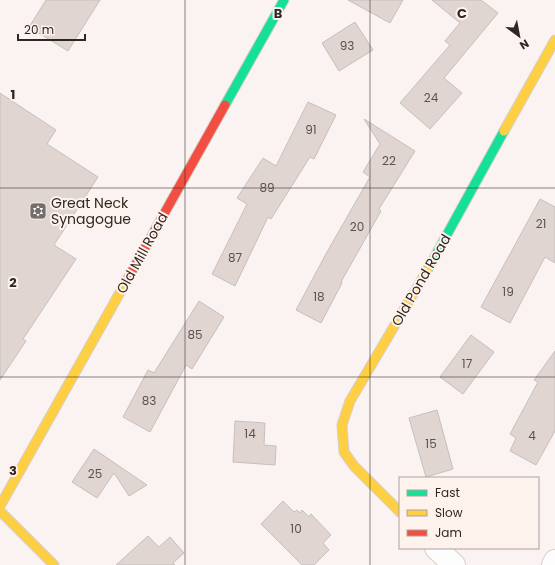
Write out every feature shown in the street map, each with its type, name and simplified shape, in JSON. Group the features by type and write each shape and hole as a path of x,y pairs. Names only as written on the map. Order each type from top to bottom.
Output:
{"street":[{"name":"Old Mill Road","path":"0,506 284,0"},
{"name":"Old Pond Road","path":"399,511 354,466 344,452 342,425 350,401 415,292 555,40"},
{"path":"0,511 54,565"},
{"path":"437,549 454,565"},
{"path":"552,565 555,561"}],"building":[{"path":"46,0 100,0 68,51 29,27"},
{"path":"348,0 403,0 390,23"},
{"path":"432,0 481,0 498,13 444,78 462,93 430,129 400,103 450,45 445,41 460,23"},
{"path":"355,22 373,50 339,71 322,43"},
{"name":"Great Neck Synagogue","path":"0,93 56,130 47,144 98,177 54,245 76,259 23,339 26,341 0,380"},
{"path":"308,102 336,115 314,159 310,157 271,219 268,217 235,286 212,274 247,204 237,198 263,158 276,166"},
{"path":"364,119 415,151 379,209 381,211 341,282 342,283 321,323 296,310 370,177 363,172 380,144"},
{"path":"540,199 555,207 555,263 545,257 510,323 481,307"},
{"path":"199,301 224,317 192,369 186,365 150,432 123,417 148,370 154,373"},
{"path":"471,335 494,352 463,394 440,377"},
{"path":"555,351 555,431 536,465 510,451 516,438 510,434 538,382 534,380"},
{"path":"437,410 453,469 426,477 409,418"},
{"path":"235,421 265,423 264,445 276,446 275,465 233,462"},
{"path":"94,449 147,485 129,496 114,473 97,498 72,482"},
{"path":"283,501 294,512 297,510 300,513 302,510 309,517 311,514 331,535 323,543 329,550 314,565 302,565 261,524"},
{"path":"148,536 159,547 170,537 184,553 173,563 175,565 116,565"}],"traffic: fast":[{"path":"225,105 284,0"},
{"path":"428,269 504,131"}],"traffic: slow":[{"path":"504,131 555,40"},
{"path":"399,511 354,466 344,452 342,425 350,401 428,269"},
{"path":"0,506 127,280"},
{"path":"0,511 54,565"}],"traffic: jam":[{"path":"127,280 225,105"}],"place":[{"name":"Great Neck Synagogue","path":"38,211"}]}
